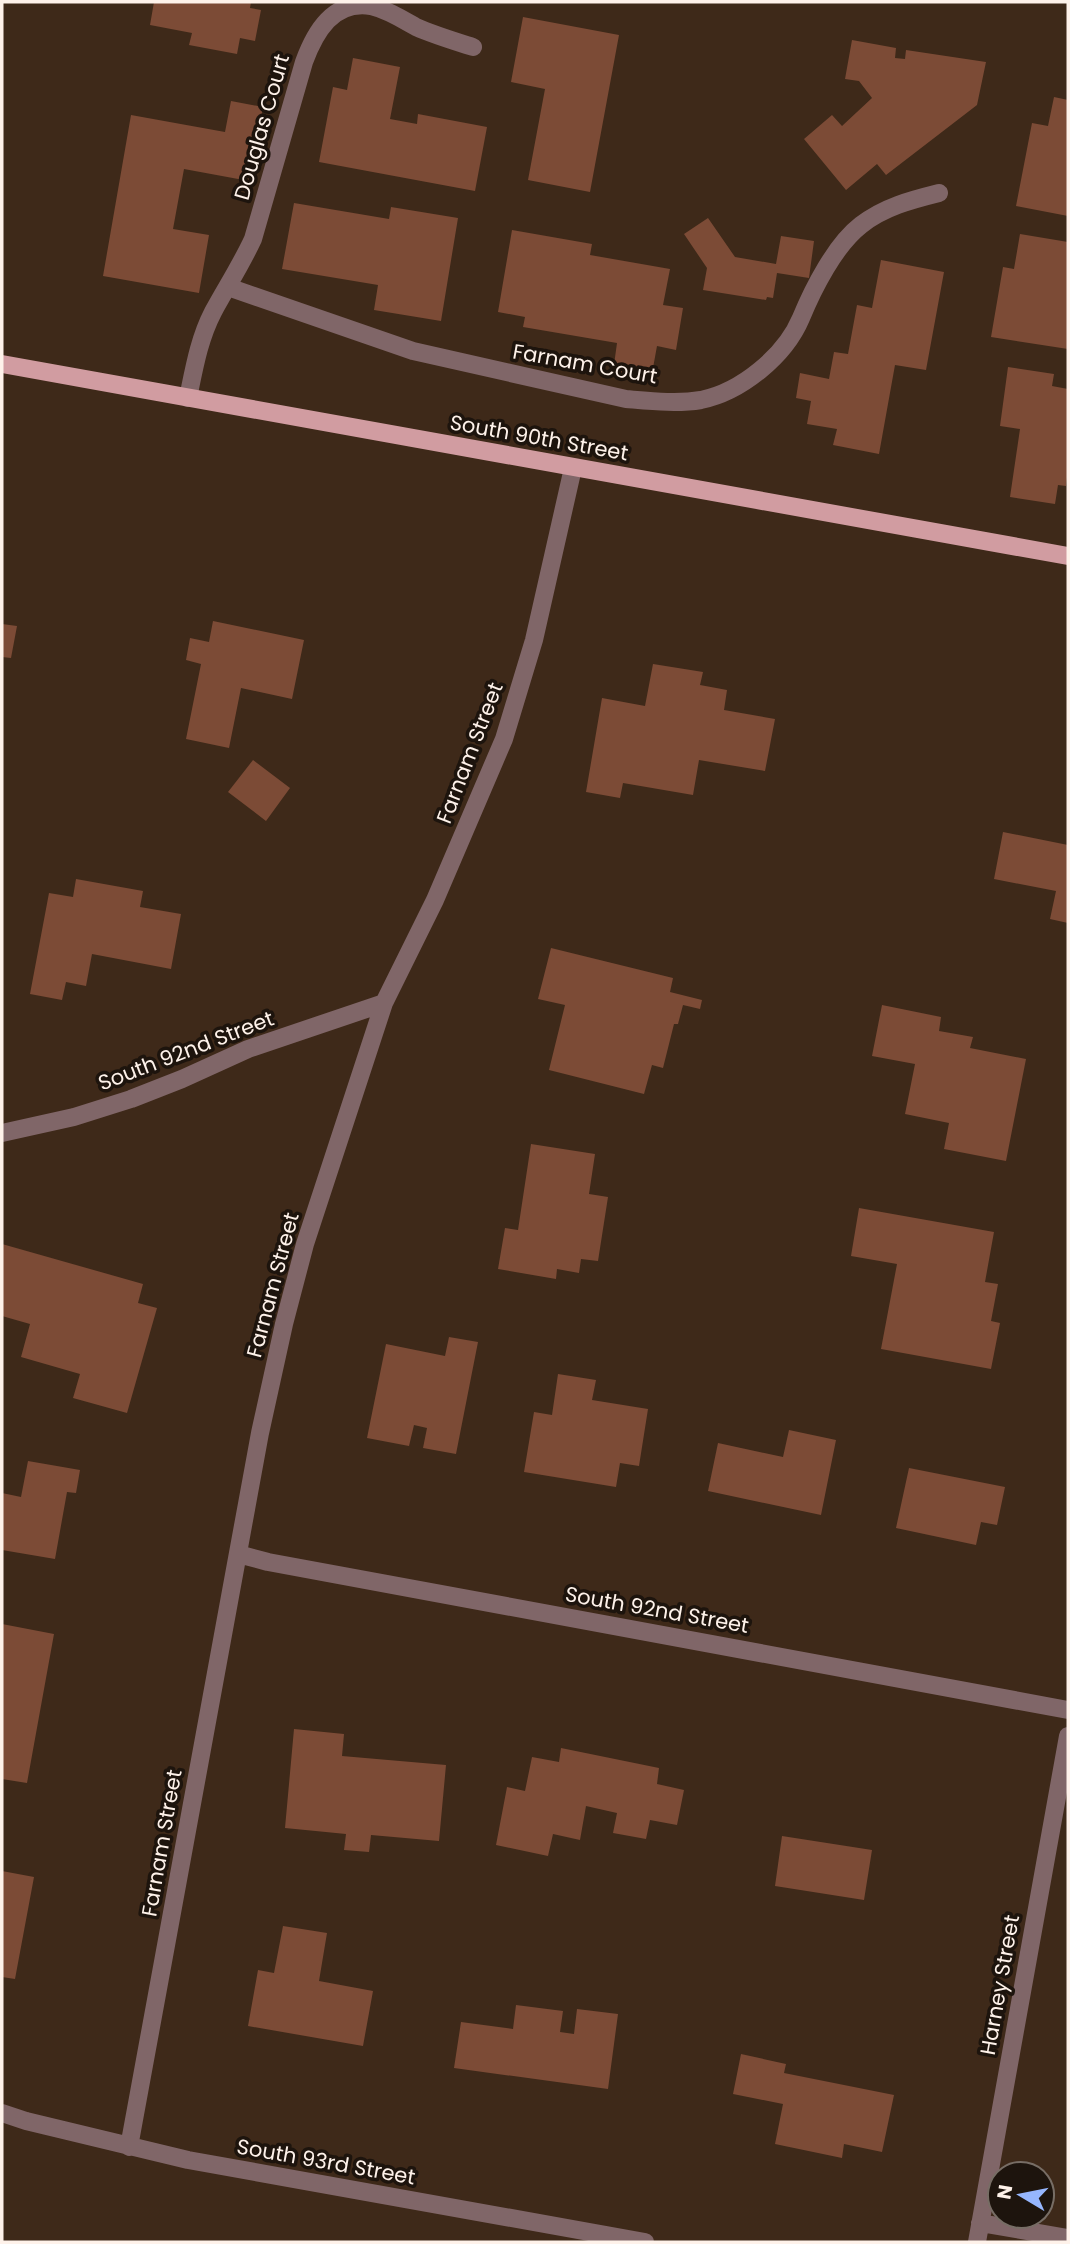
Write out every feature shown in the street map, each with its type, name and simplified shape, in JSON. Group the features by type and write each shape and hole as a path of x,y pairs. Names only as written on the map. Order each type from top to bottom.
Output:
{"main road":[{"name":"South 90th Street","path":"2,364 1068,556"}],"street":[{"name":"Douglas Court","path":"188,398 202,337 253,239 304,62 312,40 329,16 348,5 369,5 385,10 419,28 473,47"},
{"name":"Farnam Court","path":"228,287 385,344 432,357 626,399 700,400 727,391 753,375 774,357 795,330 807,300 841,248 860,226 898,203 939,192"},
{"name":"Farnam Street","path":"129,2147 260,1433 288,1311 344,1122 384,1003 435,900 504,739 534,640 573,468"},
{"name":"South 92nd Street","path":"2,1133 74,1117 131,1099 248,1049 384,1003"},
{"name":"South 92nd Street","path":"238,1554 268,1562 1068,1710"},
{"name":"Harney Street","path":"977,2242 1068,1736"},
{"name":"South 93rd Street","path":"2,2113 188,2160 645,2242"},
{"path":"980,2223 1068,2238"}],"building":[{"path":"154,2 251,2 250,8 261,10 255,41 240,38 237,54 189,45 192,33 150,25"},
{"path":"523,17 619,35 590,192 528,180 545,89 511,82"},
{"path":"852,40 896,48 895,58 905,59 906,50 986,62 977,105 886,175 877,164 846,190 804,139 832,115 842,126 872,98 859,81 845,79"},
{"path":"353,58 400,67 390,119 417,124 418,114 487,127 475,191 319,162 333,87 347,90"},
{"path":"1054,97 1068,100 1068,216 1016,206 1032,123 1048,126"},
{"path":"231,101 263,107 249,181 184,169 173,229 209,235 199,293 103,276 131,115 225,132"},
{"path":"294,203 389,219 391,207 458,218 441,321 374,310 378,285 282,269"},
{"path":"708,218 735,257 776,264 781,236 814,241 809,278 777,273 773,298 767,297 766,300 703,290 707,268 684,234"},
{"path":"512,230 592,244 590,255 670,269 663,305 683,308 676,350 657,346 651,379 613,372 617,343 523,327 525,317 498,312"},
{"path":"1020,234 1068,242 1068,349 991,337 1003,267 1014,269"},
{"path":"881,260 944,272 926,370 895,365 879,454 833,445 837,429 807,424 811,401 796,398 800,373 829,379 834,352 848,354 857,305 872,308"},
{"path":"1008,367 1054,374 1052,386 1068,389 1068,469 1066,486 1058,485 1055,504 1010,497 1020,429 1000,426"},
{"path":"213,621 304,640 292,699 241,688 229,748 186,739 201,664 186,660 190,638 209,642"},
{"path":"2,624 17,626 11,658 2,657"},
{"path":"653,664 703,672 700,685 727,690 724,710 775,719 765,771 699,760 693,795 623,783 620,798 586,792 602,698 645,706"},
{"path":"253,760 290,788 266,821 228,792"},
{"path":"1003,832 1068,845 1068,923 1050,919 1056,891 994,879"},
{"path":"76,879 143,891 140,907 181,914 171,969 92,954 86,986 66,982 62,1000 30,994 49,893 73,897"},
{"path":"551,948 673,978 670,992 702,1000 700,1009 683,1005 678,1024 674,1024 663,1068 652,1065 644,1094 549,1070 565,1005 538,999"},
{"path":"882,1005 941,1017 939,1031 973,1037 970,1048 1026,1059 1006,1161 944,1149 949,1123 905,1114 915,1064 872,1056"},
{"path":"531,1144 595,1154 589,1194 608,1197 598,1261 581,1259 579,1273 557,1269 556,1279 498,1269 505,1228 518,1230"},
{"path":"859,1208 994,1232 985,1282 998,1284 991,1321 1000,1323 991,1369 881,1349 897,1264 851,1256"},
{"path":"2,1244 143,1284 138,1303 157,1308 127,1413 73,1398 80,1374 21,1357 30,1324 2,1316"},
{"path":"449,1337 478,1342 456,1454 423,1448 427,1428 414,1425 409,1446 367,1438 386,1344 445,1356"},
{"path":"558,1374 596,1380 592,1400 648,1409 639,1466 620,1463 616,1487 524,1472 534,1412 552,1415"},
{"path":"789,1430 836,1440 821,1515 708,1491 718,1443 783,1457"},
{"path":"28,1461 80,1470 76,1493 67,1492 55,1559 2,1550 2,1493 21,1497"},
{"path":"909,1468 1005,1487 997,1525 981,1522 976,1545 896,1528"},
{"path":"2,1624 54,1634 27,1783 2,1779"},
{"path":"294,1729 344,1734 342,1756 446,1765 439,1841 371,1835 369,1852 344,1850 346,1834 285,1828"},
{"path":"561,1748 659,1768 657,1784 684,1790 677,1825 650,1820 646,1839 613,1833 617,1813 586,1806 580,1840 553,1834 548,1856 496,1845 507,1787 525,1791 532,1757 559,1762"},
{"path":"782,1836 872,1850 864,1900 775,1886"},
{"path":"2,1871 34,1877 15,1979 2,1977"},
{"path":"283,1926 327,1933 319,1981 373,1991 363,2046 248,2026 258,1970 274,1973"},
{"path":"516,2005 563,2011 560,2032 574,2034 577,2009 618,2014 608,2089 454,2068 461,2022 513,2029"},
{"path":"741,2054 786,2064 784,2073 894,2095 882,2152 844,2144 842,2158 775,2144 783,2104 733,2094"}]}
